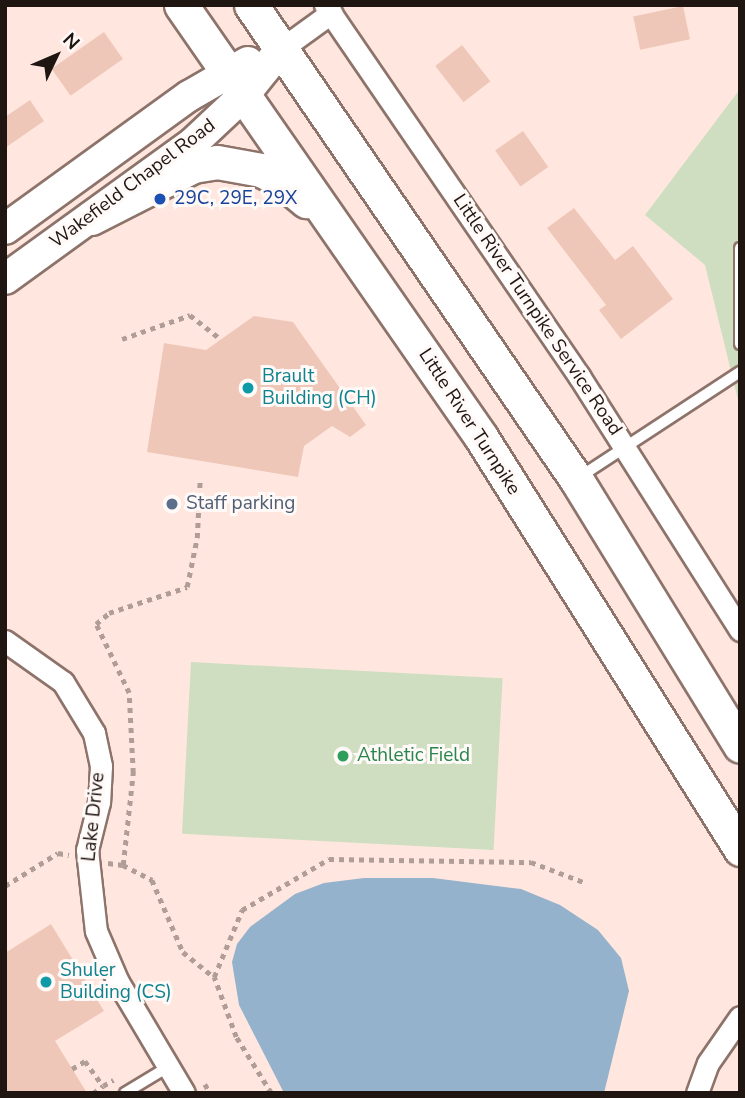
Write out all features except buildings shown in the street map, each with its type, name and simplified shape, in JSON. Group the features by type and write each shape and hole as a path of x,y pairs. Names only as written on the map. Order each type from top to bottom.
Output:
{"main road":[{"name":"Little River Turnpike","path":"181,5 481,437 740,849"},
{"path":"251,5 576,479 740,746"},
{"name":"Wakefield Chapel Road","path":"5,229 235,83 281,49"},
{"name":"Wakefield Chapel Road","path":"5,279 194,142 235,83"},
{"path":"91,218 193,166 217,162 281,180 343,236"}],"street":[{"name":"Wakefield Chapel Road","path":"281,49 328,9"},
{"name":"Little River Turnpike Service Road","path":"328,9 625,447 740,630"},
{"name":"Lake Drive","path":"5,641 63,682 94,733 101,766 77,857 96,931 118,982 184,1093"},
{"path":"697,1093 708,1063 740,1017"}],"lane":[{"path":"740,248 740,344"},
{"path":"576,479 740,373"},
{"path":"125,1093 168,1067"}],"path":[{"path":"122,339 190,316 221,339"},
{"path":"123,865 133,773 129,693 96,624 109,612 187,587 197,538 201,478"},
{"path":"69,846 77,857"},
{"path":"5,886 58,853 123,865 152,880 183,952 214,977 236,1037 271,1093"},
{"path":"214,977 242,910 329,859 530,862 586,883"},
{"path":"108,872 109,863"},
{"path":"203,1082 210,1093"},
{"path":"93,1093 103,1086"}],"green space":[{"path":"740,89 740,408 705,265 645,215"},
{"name":"Athletic Field","path":"191,662 503,678 494,850 182,834"}],"water":[{"path":"364,878 433,878 521,889 560,905 598,930 621,958 629,991 604,1093 284,1093 239,1005 232,962 237,944 250,927 295,894 324,883"}],"place":[{"name":"29C, 29E, 29X","path":"160,199"},
{"name":"Brault Building (CH)","path":"248,388"},
{"name":"Staff parking","path":"172,504"},
{"name":"Athletic Field","path":"343,756"},
{"name":"Shuler Building (CS)","path":"46,982"}]}
